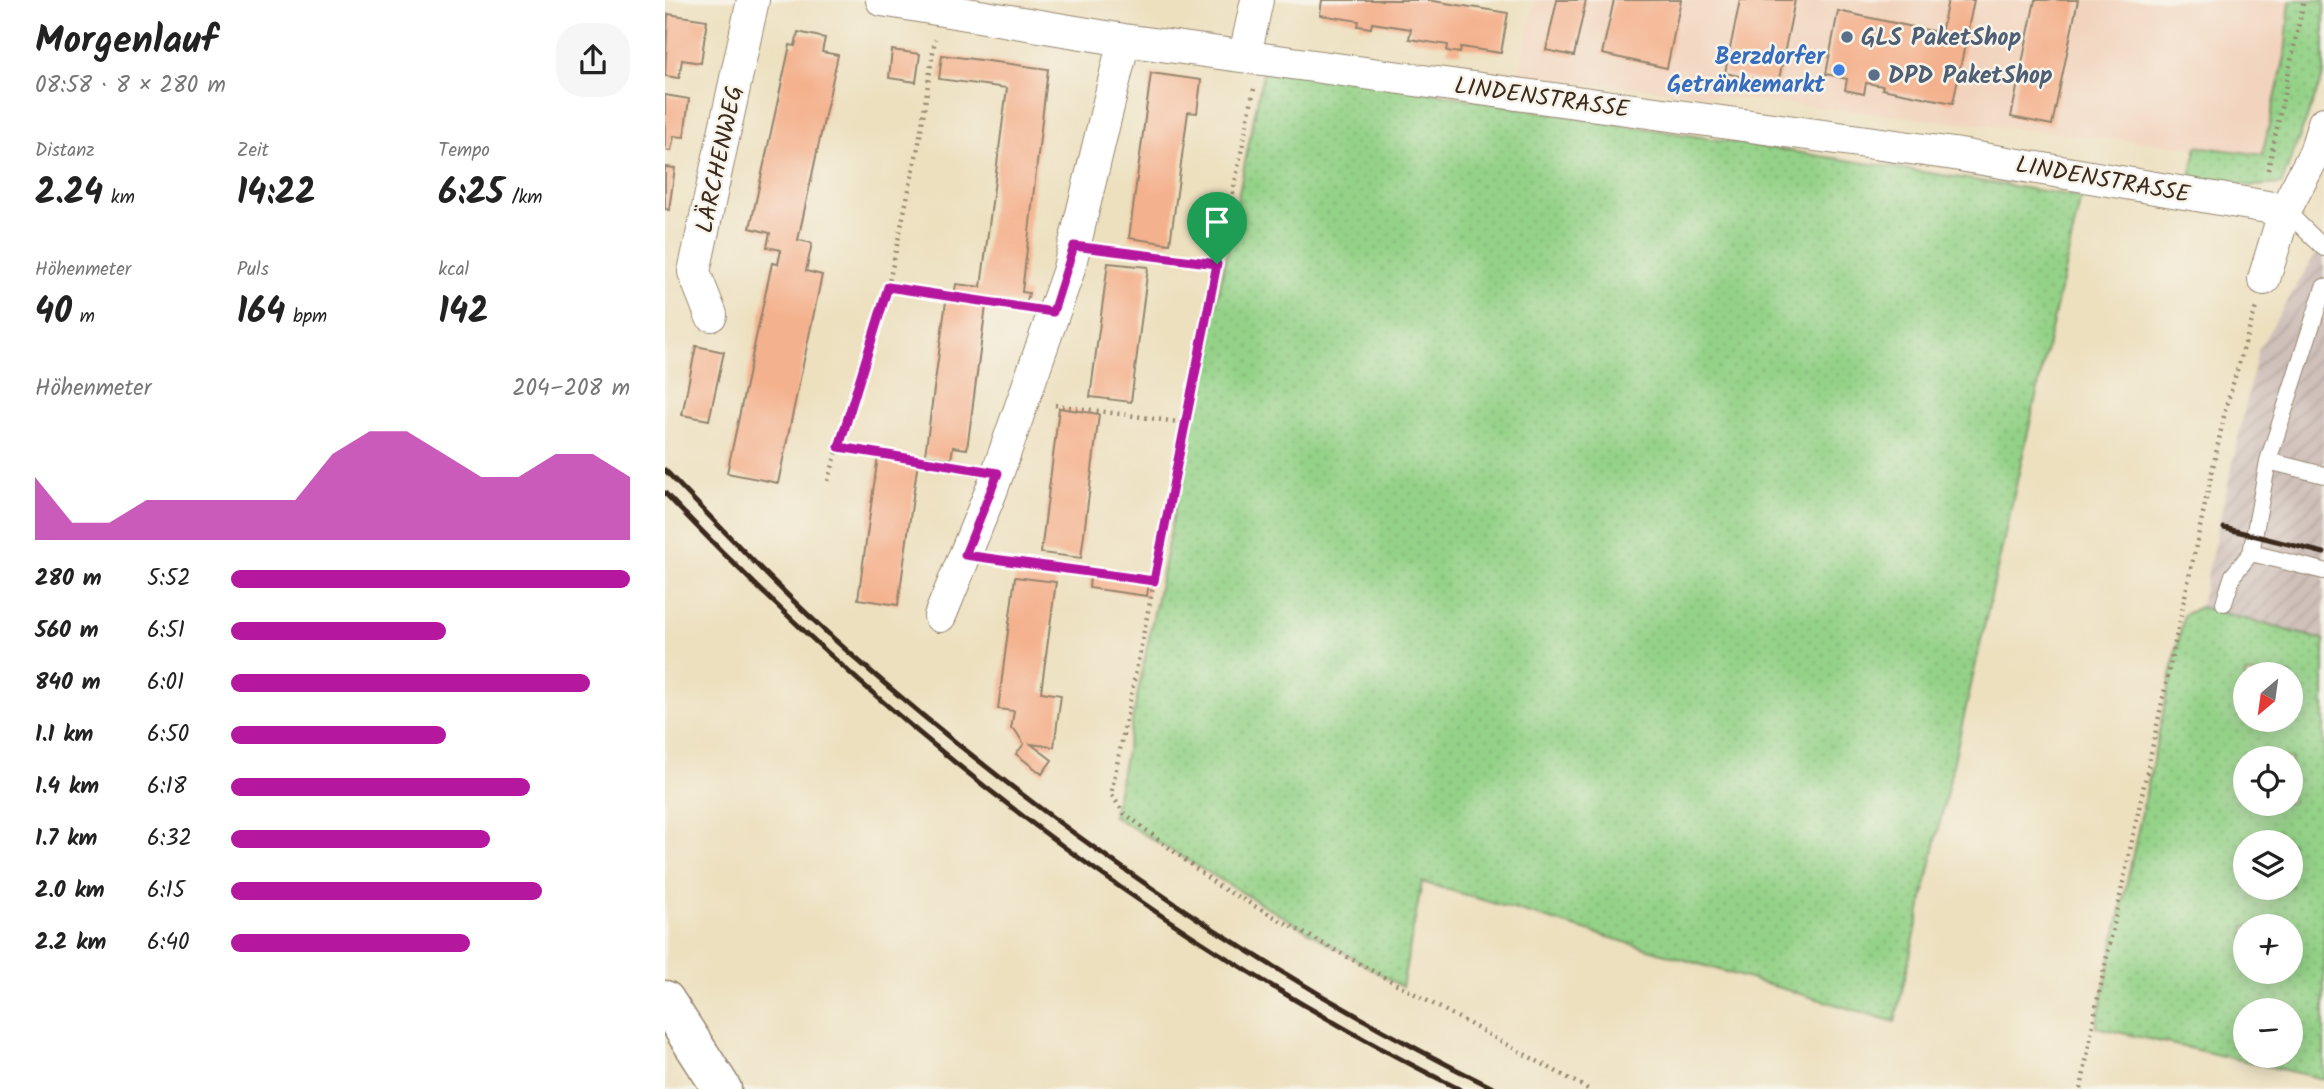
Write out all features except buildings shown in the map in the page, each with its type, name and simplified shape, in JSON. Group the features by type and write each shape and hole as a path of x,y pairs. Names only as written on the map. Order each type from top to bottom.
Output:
{"street":[{"name":"LÄRCHENWEG","path":"711,315 694,272 753,0"},
{"name":"LINDENSTRASSE","path":"883,0 1124,40 1954,154 2273,207"},
{"path":"1253,56 1257,0"},
{"path":"940,616 998,473 1053,312 1074,246 1124,40"},
{"path":"2264,279 2273,207 2315,153 2324,123"},
{"path":"665,1000 722,1089"}],"lane":[{"path":"2273,207 2324,248"},
{"path":"2224,603 2233,575 2251,553 2268,461 2324,287"},
{"path":"2268,461 2324,475"},
{"path":"2251,553 2324,572"}],"path":[{"path":"2273,207 2304,0"},
{"path":"828,481 888,287 919,143 940,10"},
{"path":"1253,56 1217,264 1111,794 1124,813 1220,887 1588,1089"},
{"path":"1074,246 1217,264"},
{"path":"2081,1089 2095,1007 2226,407 2264,279"},
{"path":"888,287 1053,312"},
{"path":"1023,400 1185,423"},
{"path":"839,447 998,473"},
{"path":"965,555 1154,581"}],"shaded area":[{"path":"1535,0 2290,0 2285,56 2262,155 1518,75"},
{"path":"2324,240 2324,640 2200,607 2258,350"}],"green space":[{"path":"2290,0 2324,0 2324,74 2281,184 2252,186 2190,177 2197,146 2262,155 2285,56"},
{"path":"1265,63 1561,115 2081,197 1895,1022 1422,882 1402,987 1113,816"},
{"path":"2200,607 2324,640 2324,1079 2276,1068 2303,1068 2303,998 2233,998 2233,1058 2096,1027 2184,615"}],"railway":[{"path":"665,470 828,634 927,719 1080,838 1241,947 1324,997 1495,1089"},
{"path":"665,493 753,582 844,667 938,749 1036,826 1137,899 1241,967 1348,1031 1459,1089"},
{"path":"2224,528 2324,553"}],"place":[{"name":"GLS PaketShop","path":"1847,37"},
{"name":"Berzdorfer Getränkemarkt","path":"1839,70"},
{"name":"DPD PaketShop","path":"1874,75"}],"route":[{"path":"1074,246 1217,264 1154,581 965,555 998,473 839,447 888,287 1053,312 1074,246"}]}
